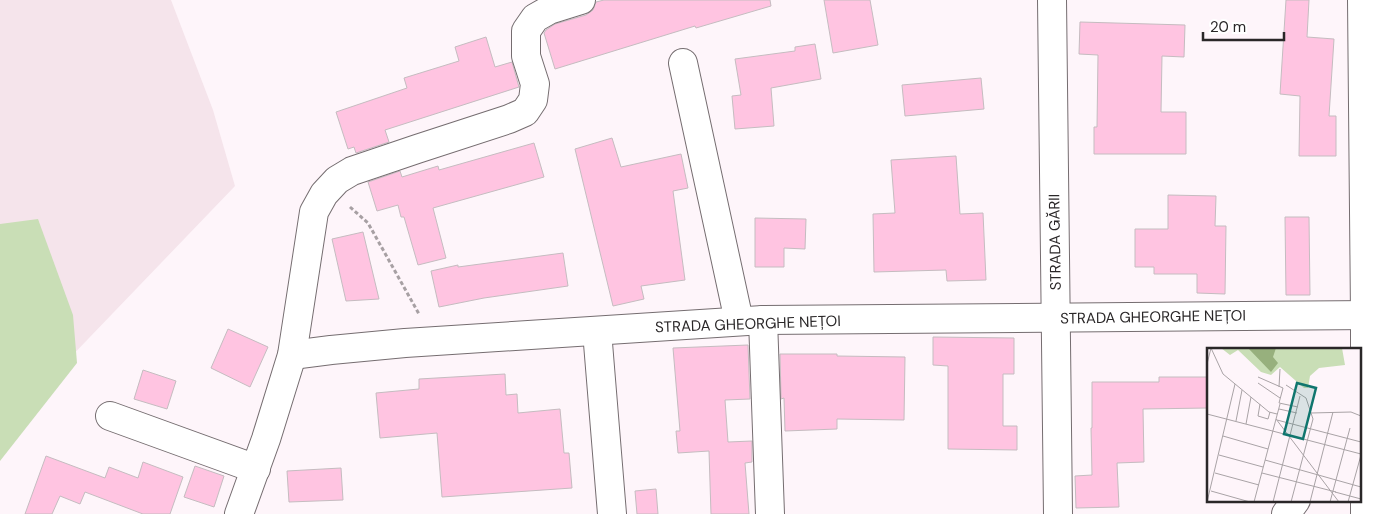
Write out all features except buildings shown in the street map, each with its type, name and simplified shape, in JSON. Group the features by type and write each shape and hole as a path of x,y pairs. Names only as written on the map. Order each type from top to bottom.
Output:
{"street":[{"path":"239,514 256,469 292,355 314,212 324,194 337,180 352,171 525,112 533,100 535,84 526,56 526,31 535,18 549,10 581,0"},
{"name":"STRADA GĂRII","path":"1052,0 1058,514"},
{"path":"1362,0 1369,315 1365,514"},
{"path":"683,63 751,320 770,514"},
{"name":"STRADA GHEORGHE NEȚOI","path":"292,355 432,342 751,320 1369,315"},
{"path":"597,331 612,514"},
{"path":"110,416 256,469"},
{"path":"1286,514 1295,502"}],"path":[{"path":"329,188 368,223 423,322 432,342"}],"shaded area":[{"path":"0,0 171,0 213,110 235,186 64,364 0,440"}],"green space":[{"path":"38,219 73,315 77,363 0,461 0,224"}]}
